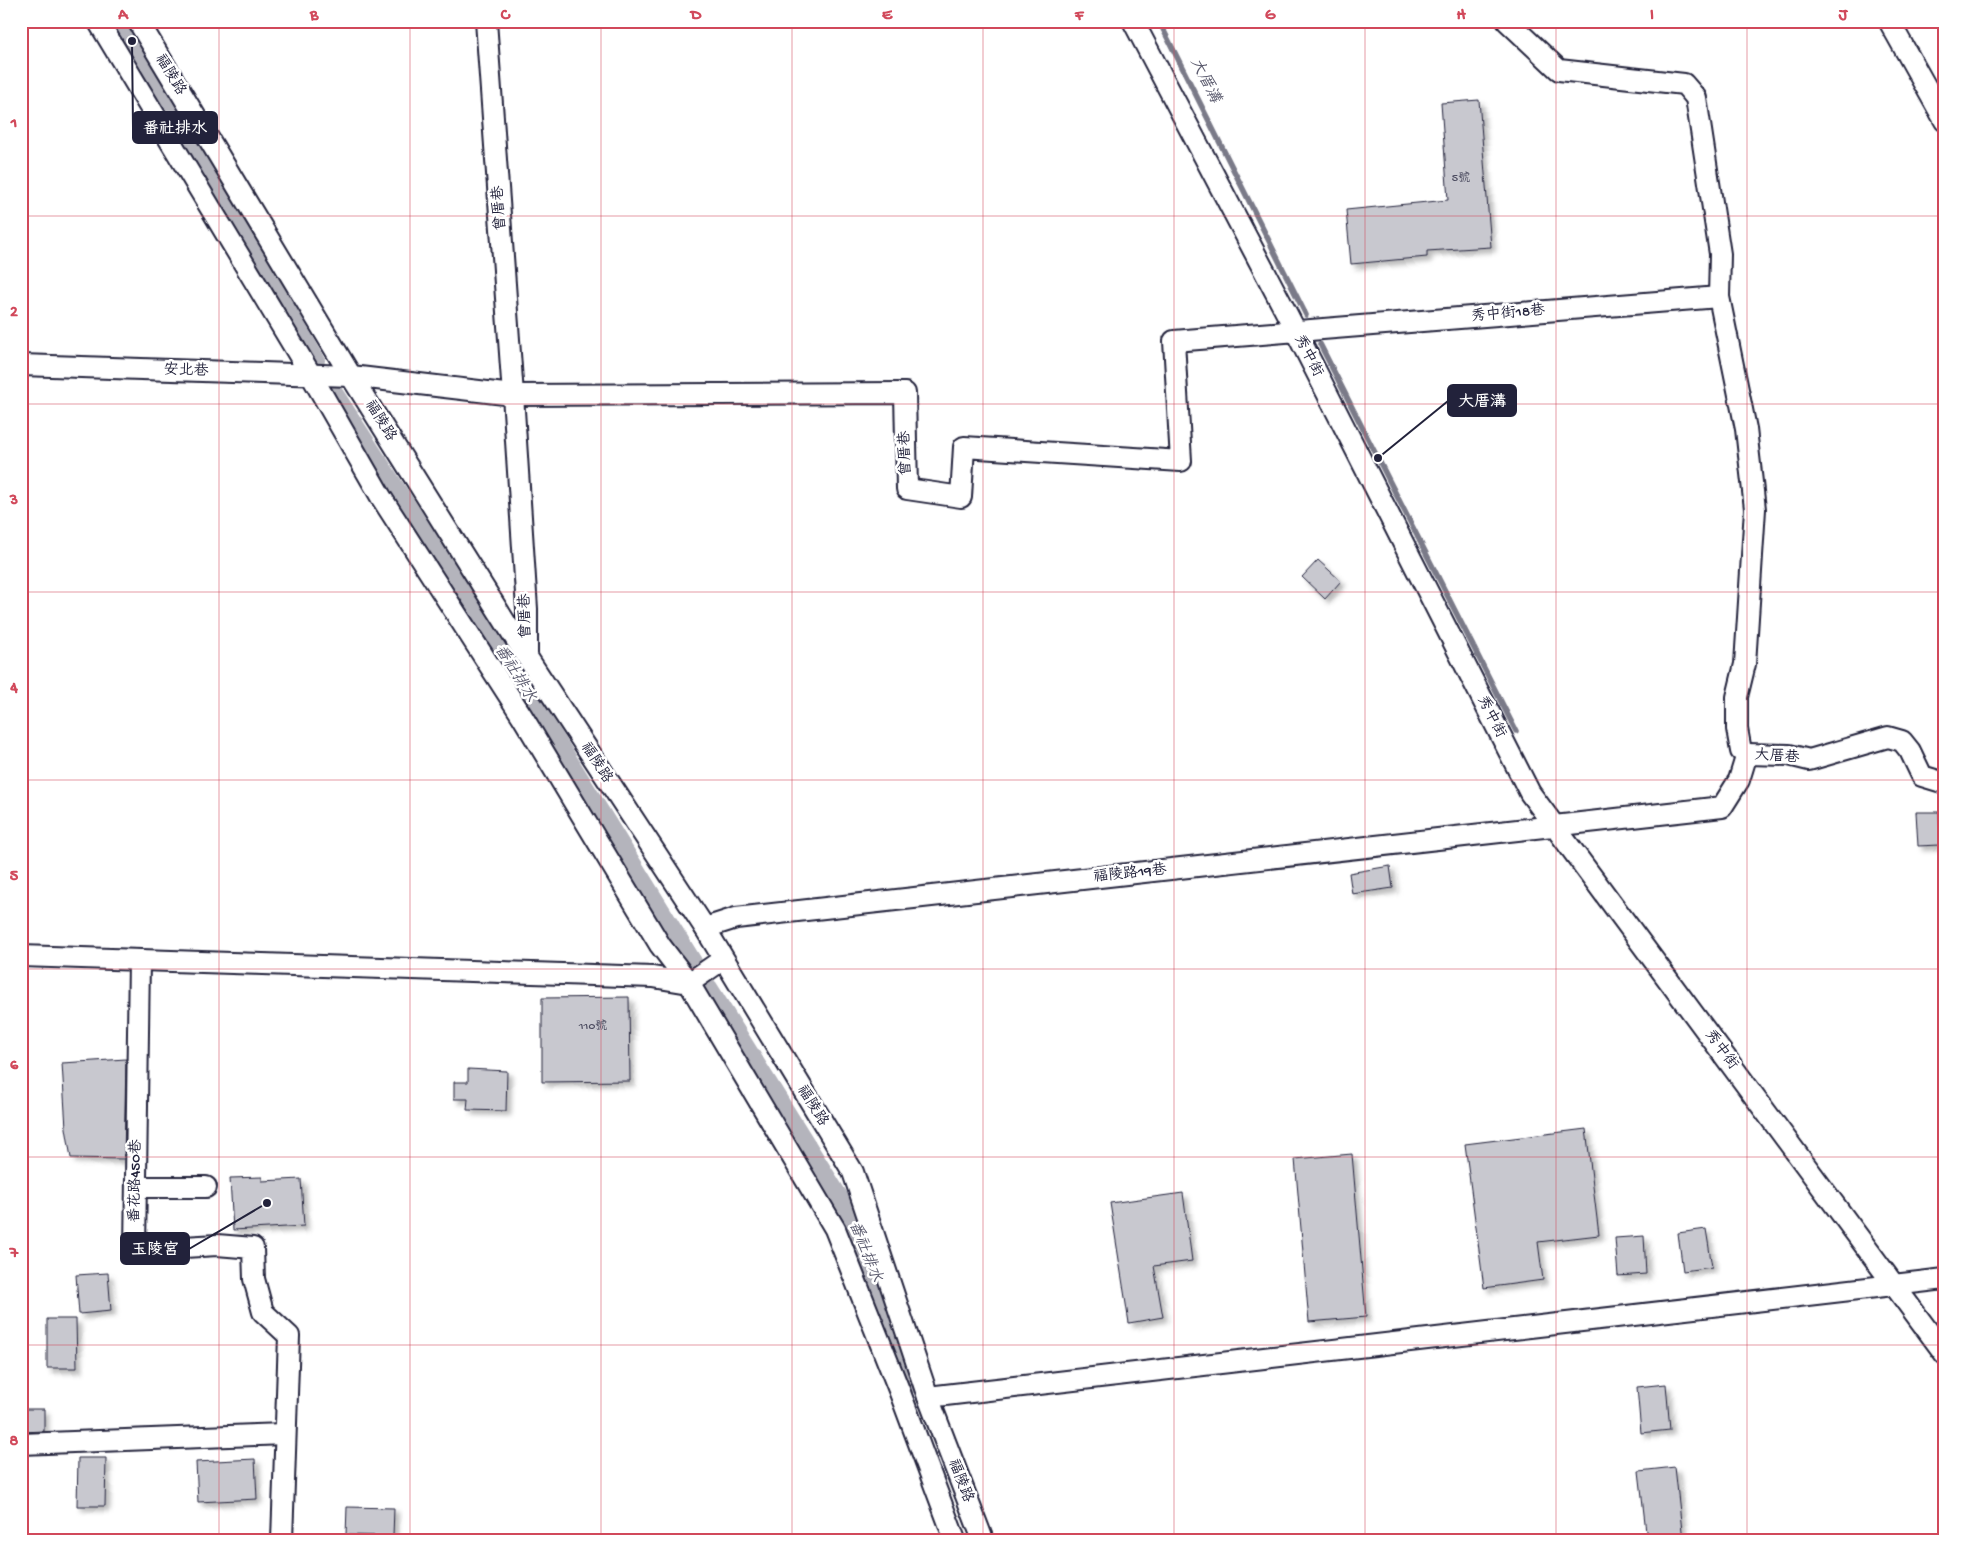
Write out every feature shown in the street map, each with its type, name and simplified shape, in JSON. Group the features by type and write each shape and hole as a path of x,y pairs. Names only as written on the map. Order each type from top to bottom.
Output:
{"street":[{"path":"98,21 311,375 381,497 522,716 660,945 689,983 835,1229 899,1390 955,1540"},
{"name":"福陵路","path":"138,21 351,376 527,657 705,928 722,960 853,1172 928,1398 983,1540"},
{"name":"曾厝巷","path":"486,21 514,395 527,610 527,657"},
{"name":"秀中街","path":"1133,21 1296,331 1530,793 1945,1354"},
{"path":"1507,21 1559,70 1684,84 1696,98 1720,254 1719,297 1746,429 1754,509 1745,664 1737,697 1737,729 1741,751 1747,754"},
{"path":"1889,21 1945,122"},
{"name":"秀中街18巷","path":"1296,331 1719,297"},
{"name":"曾厝巷","path":"351,376 514,395 904,394 907,489 961,497 964,447 1181,461 1174,341 1296,331"},
{"name":"安北巷","path":"21,365 351,376"},
{"name":"大厝巷","path":"1557,827 1722,807 1739,780 1747,754 1789,755 1809,760 1888,737 1902,740 1910,751 1922,776 1945,784"},
{"name":"福陵路19巷","path":"705,928 736,918 1557,827"},
{"path":"21,956 653,977 689,983 722,960"},
{"name":"番花路450巷","path":"139,960 135,1250 217,1245 253,1248 254,1279 263,1312 289,1336 284,1434 282,1540"},
{"path":"136,1188 206,1187"},
{"path":"928,1398 1945,1279"},
{"path":"21,1444 284,1434"}],"building":[{"path":"1479,100 1491,247 1427,251 1427,257 1351,264 1346,210 1448,200 1441,103"},
{"path":"1318,560 1341,581 1325,599 1302,577"},
{"path":"1916,812 1939,812 1940,845 1918,846"},
{"path":"1390,866 1393,888 1352,894 1349,873"},
{"path":"629,997 630,1081 542,1082 542,998"},
{"path":"126,1059 124,1159 71,1158 66,1128 62,1063"},
{"path":"468,1069 507,1071 506,1111 467,1110 468,1099 454,1099 454,1082 468,1082"},
{"path":"1586,1129 1599,1235 1538,1242 1543,1280 1484,1288 1465,1144"},
{"path":"1352,1154 1366,1317 1309,1322 1295,1159"},
{"path":"262,1177 262,1181 301,1179 304,1226 233,1230 230,1178"},
{"path":"1183,1193 1192,1261 1154,1266 1163,1317 1129,1323 1110,1203"},
{"path":"1706,1229 1712,1267 1683,1271 1678,1233"},
{"path":"1644,1236 1646,1274 1618,1276 1615,1238"},
{"path":"108,1273 111,1311 79,1314 76,1275"},
{"path":"47,1319 76,1319 77,1368 47,1368"},
{"path":"1666,1384 1670,1430 1641,1433 1637,1387"},
{"path":"21,1409 44,1409 44,1431 21,1432"},
{"path":"78,1458 106,1458 105,1506 77,1506"},
{"path":"255,1459 257,1499 198,1502 196,1462"},
{"path":"1675,1467 1683,1540 1647,1540 1639,1471"},
{"path":"347,1507 394,1508 393,1536 346,1535"}],"waterway":[{"name":"番社排水","path":"120,21 315,360"},
{"name":"大厝溝","path":"1159,21 1306,315"},
{"name":"大厝溝","path":"1320,344 1516,731"},
{"name":"番社排水","path":"331,390 497,646 692,962"},
{"name":"番社排水","path":"708,988 855,1224 914,1383"}],"place":[{"name":"番社排水","path":"132,41"},
{"name":"大厝溝","path":"1378,458"},
{"name":"玉陵宮","path":"267,1203"}]}
